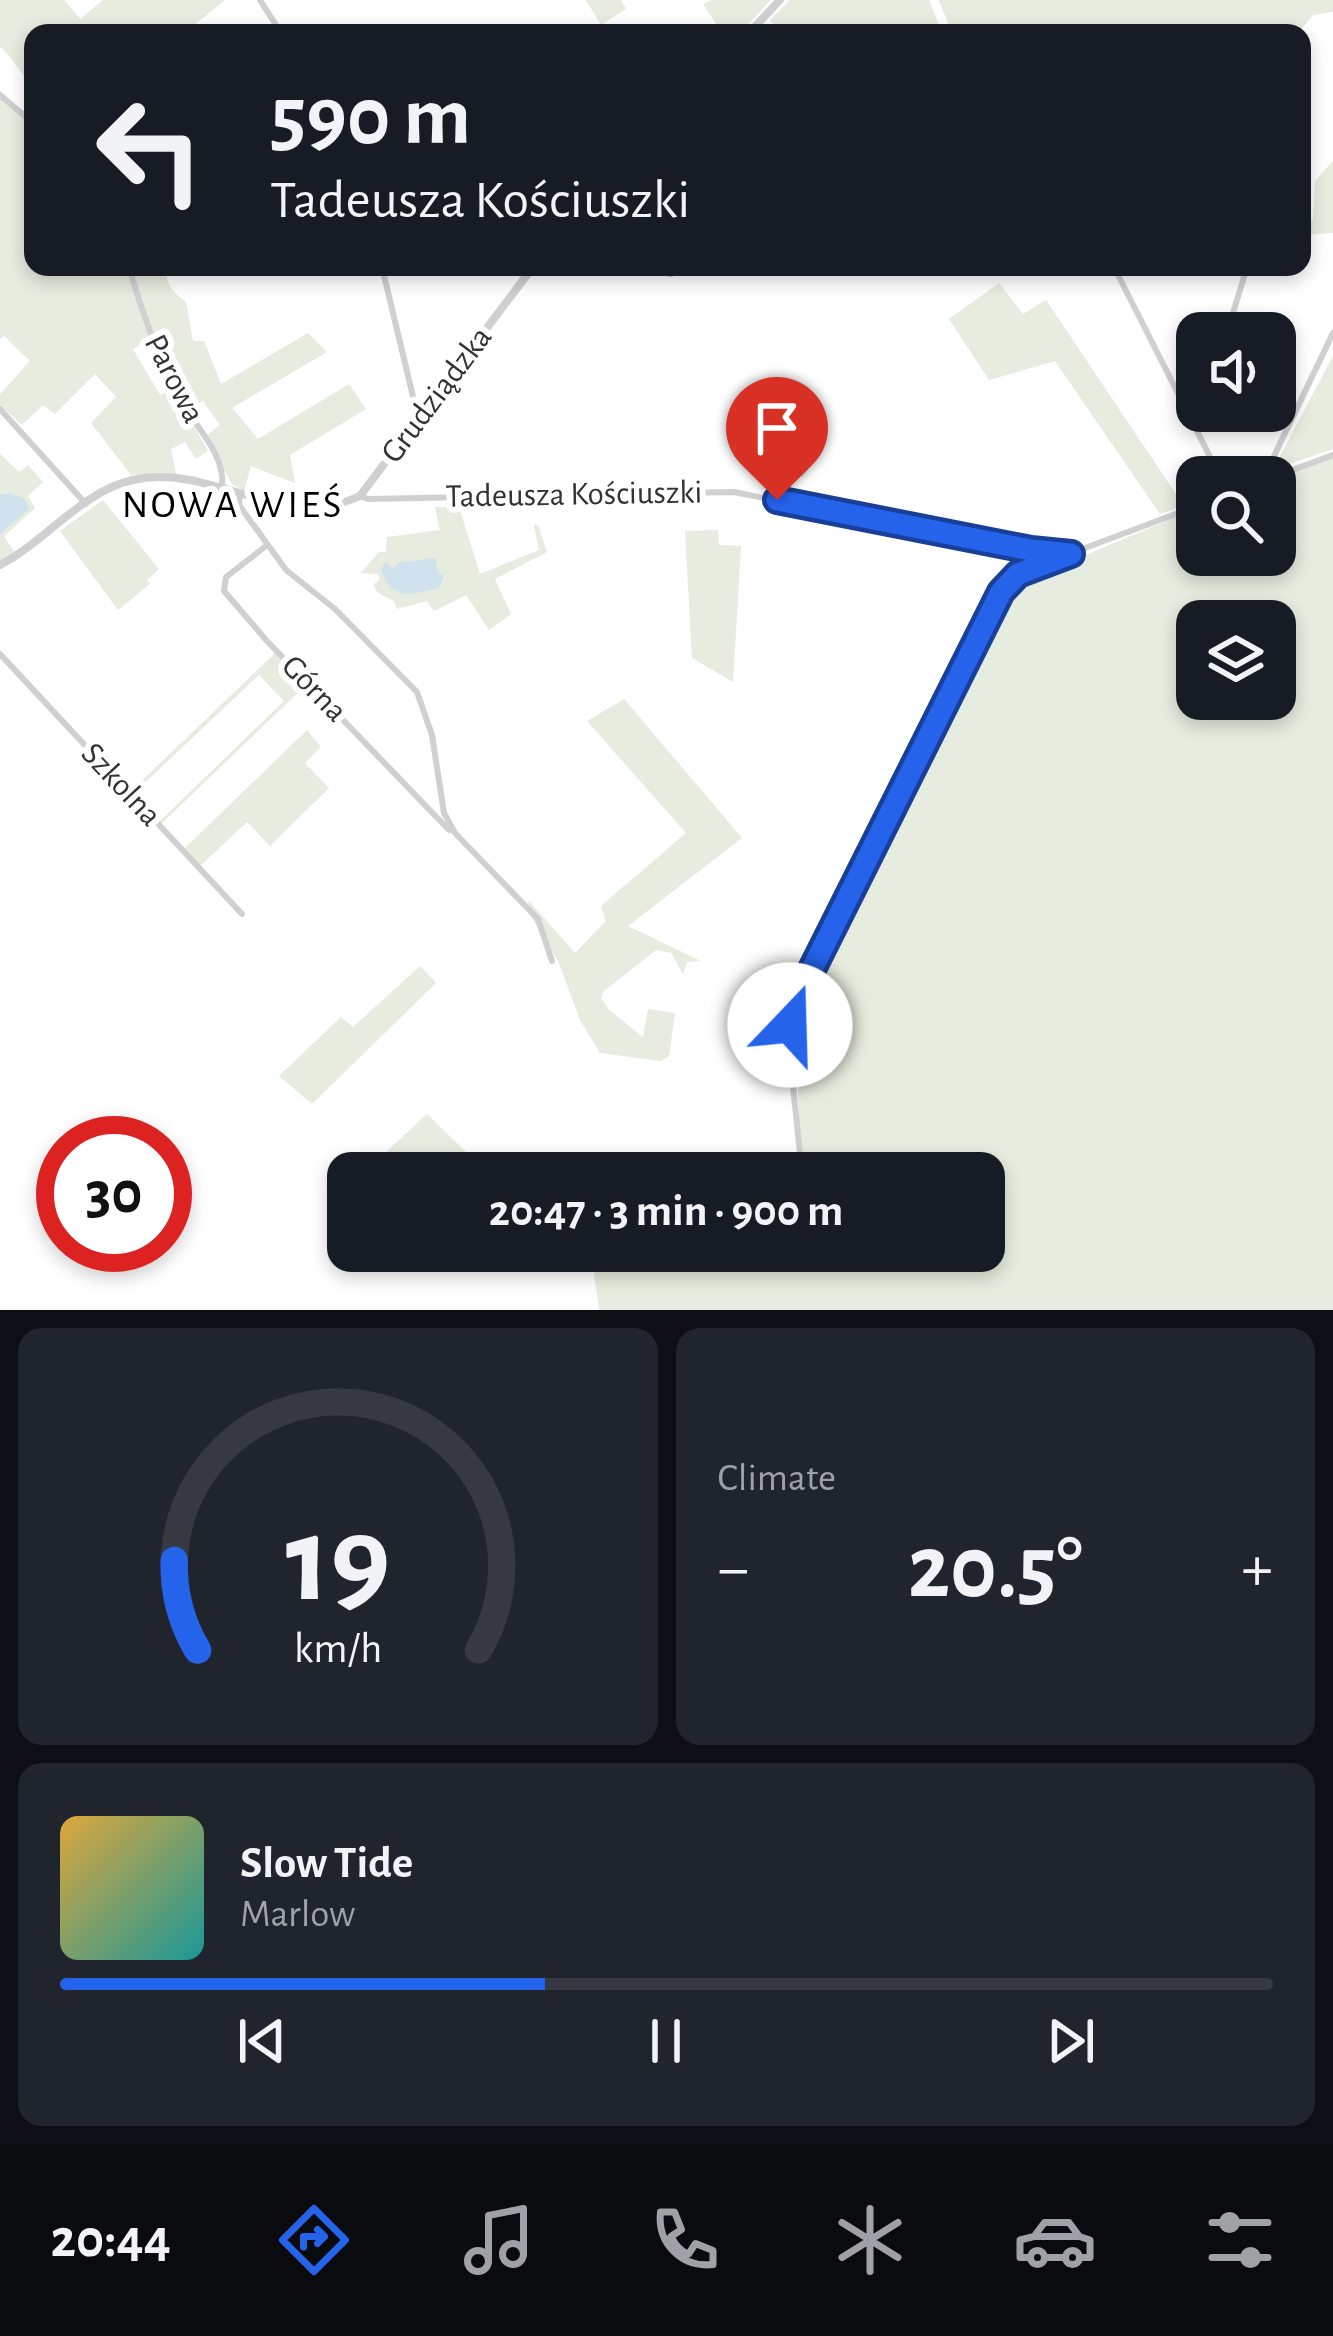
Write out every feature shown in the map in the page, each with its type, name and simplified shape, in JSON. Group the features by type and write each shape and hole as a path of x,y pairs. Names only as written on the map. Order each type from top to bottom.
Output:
{"street":[{"path":"757,24 780,0"},
{"path":"0,95 24,115"},
{"name":"Parowa","path":"132,276 144,320 176,392 215,453 223,472 222,488"},
{"path":"384,276 416,409 422,415"},
{"name":"Grudziądzka","path":"0,565 115,485 140,478 175,477 277,505 304,507 360,496 525,276"},
{"path":"1119,276 1176,389"},
{"path":"1233,312 1244,276"},
{"path":"1274,456 1333,333"},
{"path":"0,410 86,504"},
{"path":"1296,469 1333,455"},
{"name":"Tadeusza Kościuszki","path":"360,496 368,500 484,500 734,493 1071,554"},
{"path":"240,495 239,505 286,570 335,610 417,692 432,734 439,798 453,830 538,919 552,961"},
{"path":"800,1152 789,1048 792,1009 1001,592 1018,574 1176,514"},
{"name":"Górna","path":"266,546 226,577 224,590 267,641 453,830"},
{"name":"Szkolna","path":"0,655 242,914"}],"shaded area":[{"path":"0,0 64,0 80,19 103,0 225,0 195,24 24,24 24,75 0,47"},
{"path":"586,0 621,0 626,9 600,24"},
{"path":"771,0 748,24 716,24 703,4"},
{"path":"790,0 929,0 938,24 773,24 770,20"},
{"path":"939,0 1333,0 1333,12 1313,15 1306,24 948,24"},
{"path":"0,91 24,111 24,276 167,276 186,302 193,341 204,341 221,384 308,333 327,352 232,408 258,439 349,384 366,409 290,455 295,483 251,466 244,491 232,484 206,436 220,425 203,401 185,411 208,451 196,459 185,442 171,449 176,474 131,475 91,423 116,397 95,374 55,414 43,405 22,425 0,405 0,394 30,361 4,336 0,339","holes":["151,339 172,390 160,395 133,349"]},
{"path":"1333,161 1333,233 1311,235 1315,181"},
{"path":"999,283 1023,314 1046,300 1176,494 1176,509 1160,514 1055,361 989,380 949,319"},
{"path":"1333,356 1333,449 1296,462 1296,456 1280,456"},
{"path":"0,454 19,472 28,465 43,482 28,496 35,508 4,536 15,553 0,561"},
{"path":"1333,457 1333,1310 599,1310 594,1272 1005,1272 1005,1152 800,1152 795,1011 1008,588 1176,517 1176,576 1296,576 1296,470"},
{"path":"103,500 159,569 147,580 150,584 118,610 60,531"},
{"path":"435,507 459,507 480,574 539,550 534,525 538,525 547,552 495,579 511,614 489,630 466,595 434,611 427,601 397,609 373,585 380,579 378,574 361,573 379,552 386,552 387,537 440,530"},
{"path":"718,530 719,545 741,546 733,682 692,658 685,531"},
{"path":"275,653 306,685 160,825 130,792","holes":["259,675 284,701 161,820 135,792"]},
{"path":"624,699 742,838 628,926 701,961 687,962 683,974 671,953 656,950 601,998 643,1037 648,1009 675,1013 669,1056 661,1061 600,1053 580,1020 559,963 527,910 529,901 575,953 606,921 601,906 686,833 587,721"},
{"path":"307,730 321,747 305,763 329,788 270,846 247,822 199,867 183,850"},
{"path":"420,966 436,983 312,1104 279,1076 341,1017 353,1027"},
{"path":"427,1114 466,1152 386,1152"}],"water":[{"path":"804,441 818,447 818,457 803,476 789,480 780,471 778,457"},
{"path":"0,495 25,499 29,509 0,534"},
{"path":"435,558 444,576 439,588 420,592 396,591 381,569 386,561 392,569 400,562"}],"district":[{"name":"NOWA WIEŚ","path":"233,505"}],"route":[{"path":"777,500 1071,554 1018,574 1001,592 792,1009 790,1025"}]}
